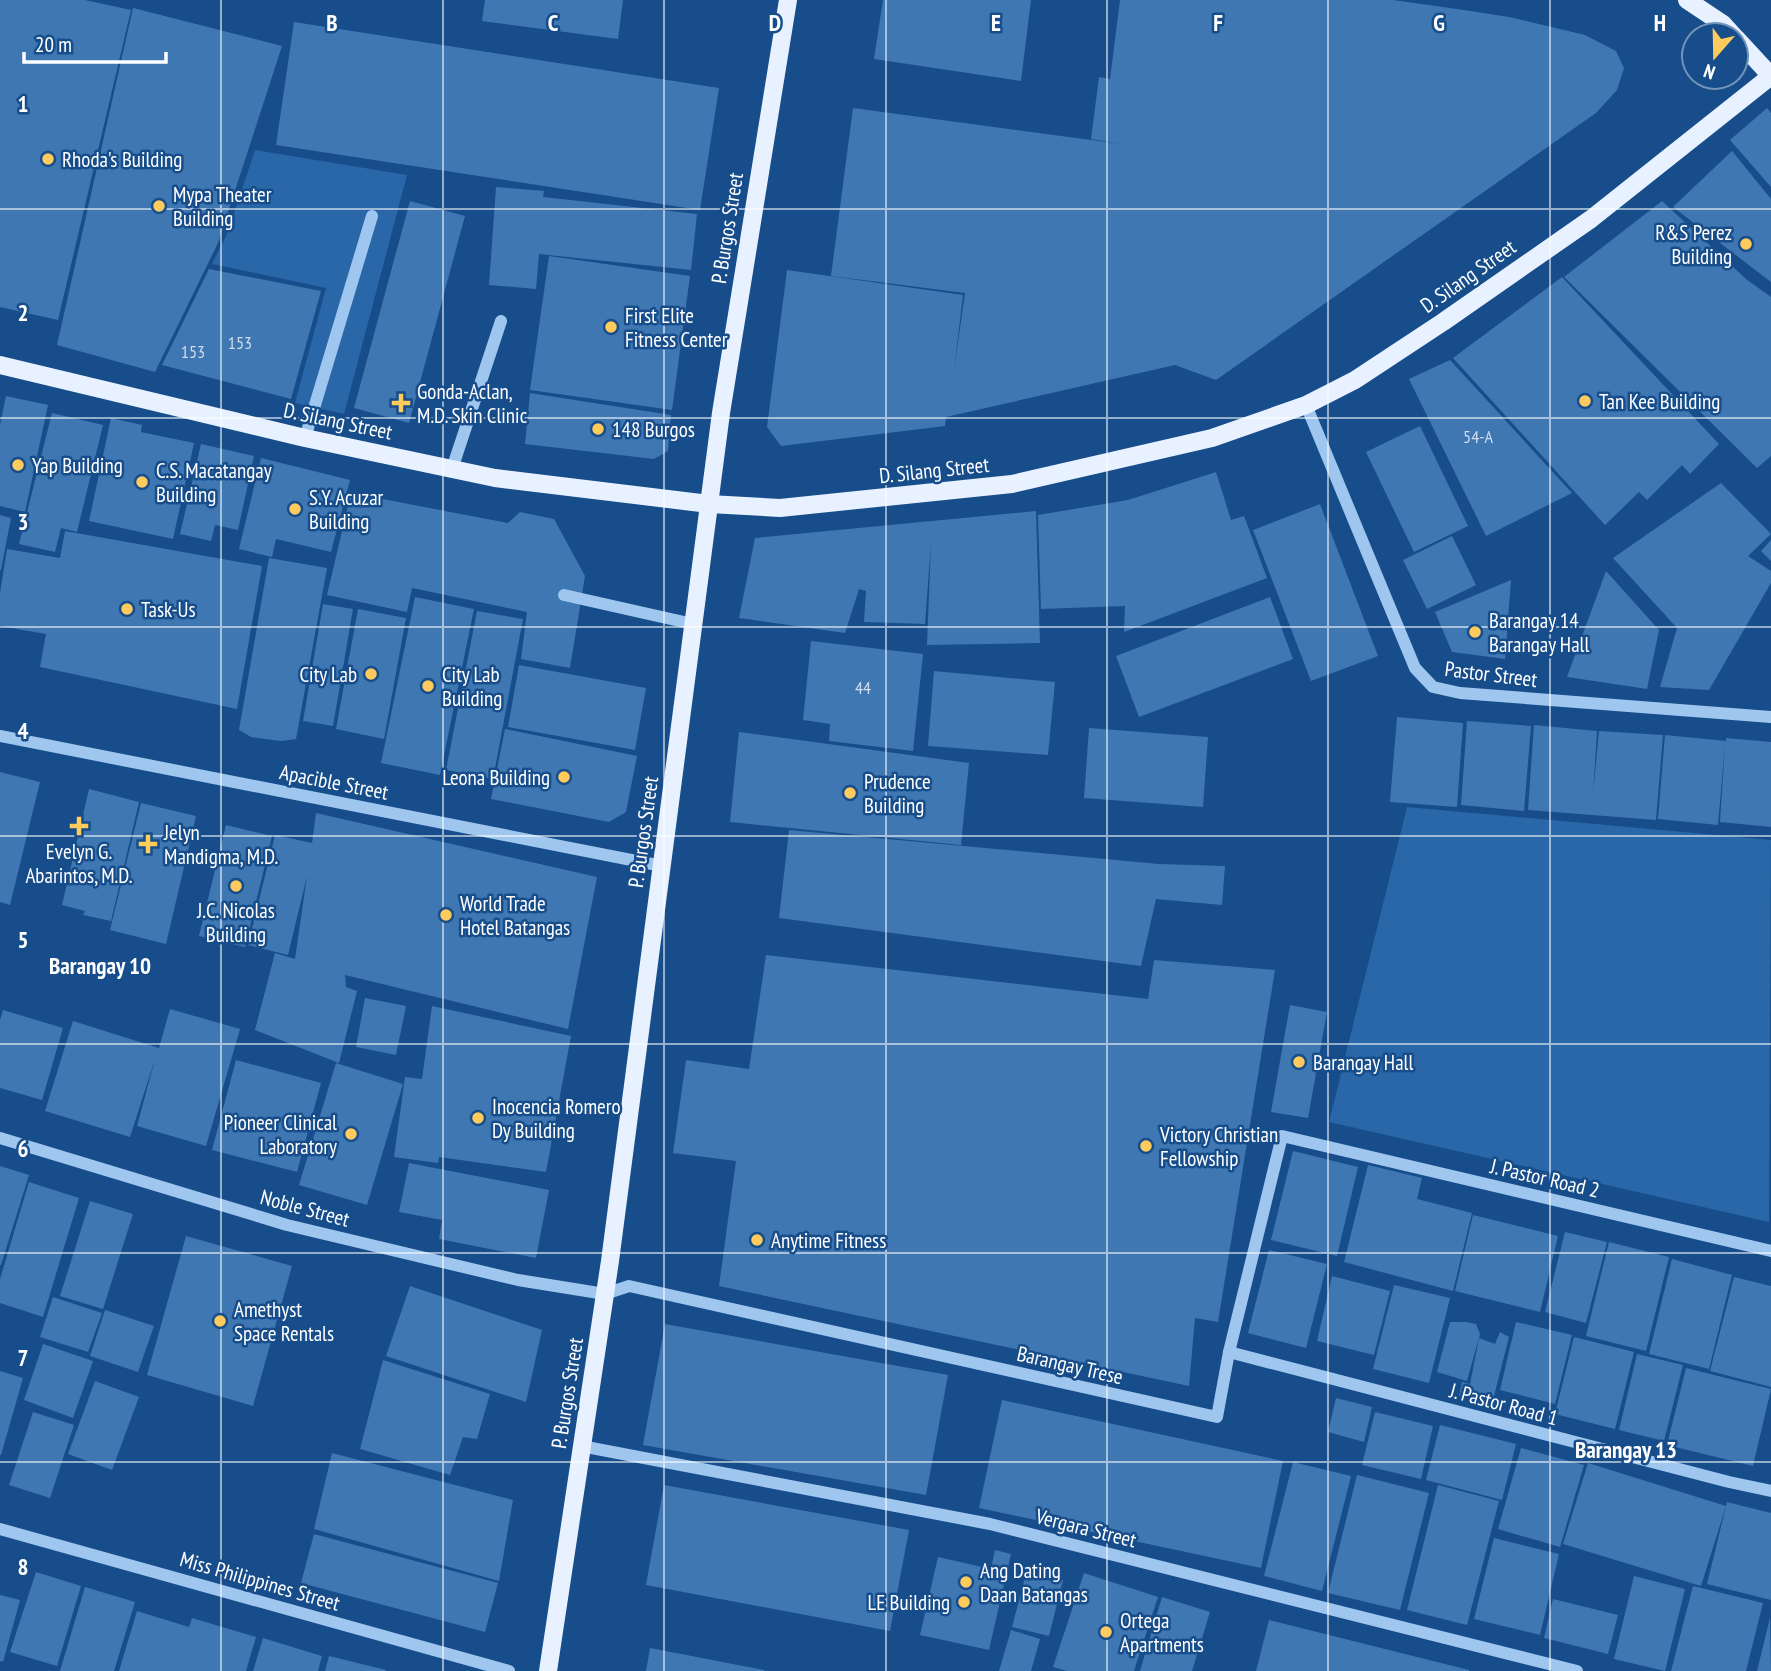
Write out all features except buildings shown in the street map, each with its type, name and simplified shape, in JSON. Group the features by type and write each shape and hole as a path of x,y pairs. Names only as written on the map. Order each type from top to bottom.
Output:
{"main road":[{"name":"P. Burgos Street","path":"548,1671 605,1294 709,504 745,257 788,0"},
{"path":"1687,0 1718,21"},
{"path":"1750,54 1771,76"},
{"name":"D. Silang Street","path":"0,365 305,438 495,478 709,504 780,508 1012,484 1212,438 1306,405 1354,380 1591,219 1771,76"}],"street":[{"path":"305,438 372,216"},
{"path":"452,469 501,321"},
{"name":"Pastor Street","path":"1306,405 1415,668 1433,687 1460,693 1771,717"},
{"path":"565,595 693,624"},
{"name":"Apacible Street","path":"0,736 662,866"},
{"name":"Barangay Trese","path":"605,1294 629,1286 1217,1417 1229,1352 1282,1136 1311,1142"},
{"name":"Noble Street","path":"0,1138 287,1225 518,1280 605,1294"},
{"name":"J. Pastor Road 2","path":"1311,1142 1771,1251"},
{"name":"J. Pastor Road 1","path":"1229,1352 1771,1491"},
{"name":"Vergara Street","path":"581,1446 990,1524 1577,1671"},
{"name":"Miss Philippines Street","path":"0,1528 509,1671"}],"shaded area":[{"path":"255,150 407,175 344,414 295,403 326,288 212,264 227,234"},
{"path":"1407,807 1771,840 1769,1222 1329,1122"}],"place":[{"name":"Rhoda's Building","path":"48,159"},
{"name":"Mypa Theater Building","path":"159,206"},
{"name":"R&S Perez Building","path":"1746,244"},
{"name":"First Elite Fitness Center","path":"611,327"},
{"name":"Tan Kee Building","path":"1585,401"},
{"name":"Gonda-Aclan, M.D. Skin Clinic","path":"401,403"},
{"name":"148 Burgos","path":"598,429"},
{"name":"Yap Building","path":"18,465"},
{"name":"C.S. Macatangay Building","path":"142,482"},
{"name":"S.Y. Acuzar Building","path":"295,509"},
{"name":"Task-Us","path":"127,609"},
{"name":"Barangay 14 Barangay Hall","path":"1475,632"},
{"name":"City Lab","path":"371,674"},
{"name":"City Lab Building","path":"428,686"},
{"name":"Leona Building","path":"564,777"},
{"name":"Prudence Building","path":"850,793"},
{"name":"Evelyn G. Abarintos, M.D.","path":"79,826"},
{"name":"Jelyn Mandigma, M.D.","path":"148,844"},
{"name":"J.C. Nicolas Building","path":"236,886"},
{"name":"World Trade Hotel Batangas","path":"446,915"},
{"name":"Barangay Hall","path":"1299,1062"},
{"name":"Inocencia Romero Dy Building","path":"478,1118"},
{"name":"Pioneer Clinical Laboratory","path":"351,1134"},
{"name":"Victory Christian Fellowship","path":"1146,1146"},
{"name":"Anytime Fitness","path":"757,1240"},
{"name":"Amethyst Space Rentals","path":"220,1321"},
{"name":"Ang Dating Daan Batangas","path":"966,1582"},
{"name":"LE Building","path":"964,1602"},
{"name":"Ortega Apartments","path":"1106,1632"}],"district":[{"name":"Barangay 10","path":"100,965"},
{"name":"Barangay 13","path":"1626,1449"}]}
